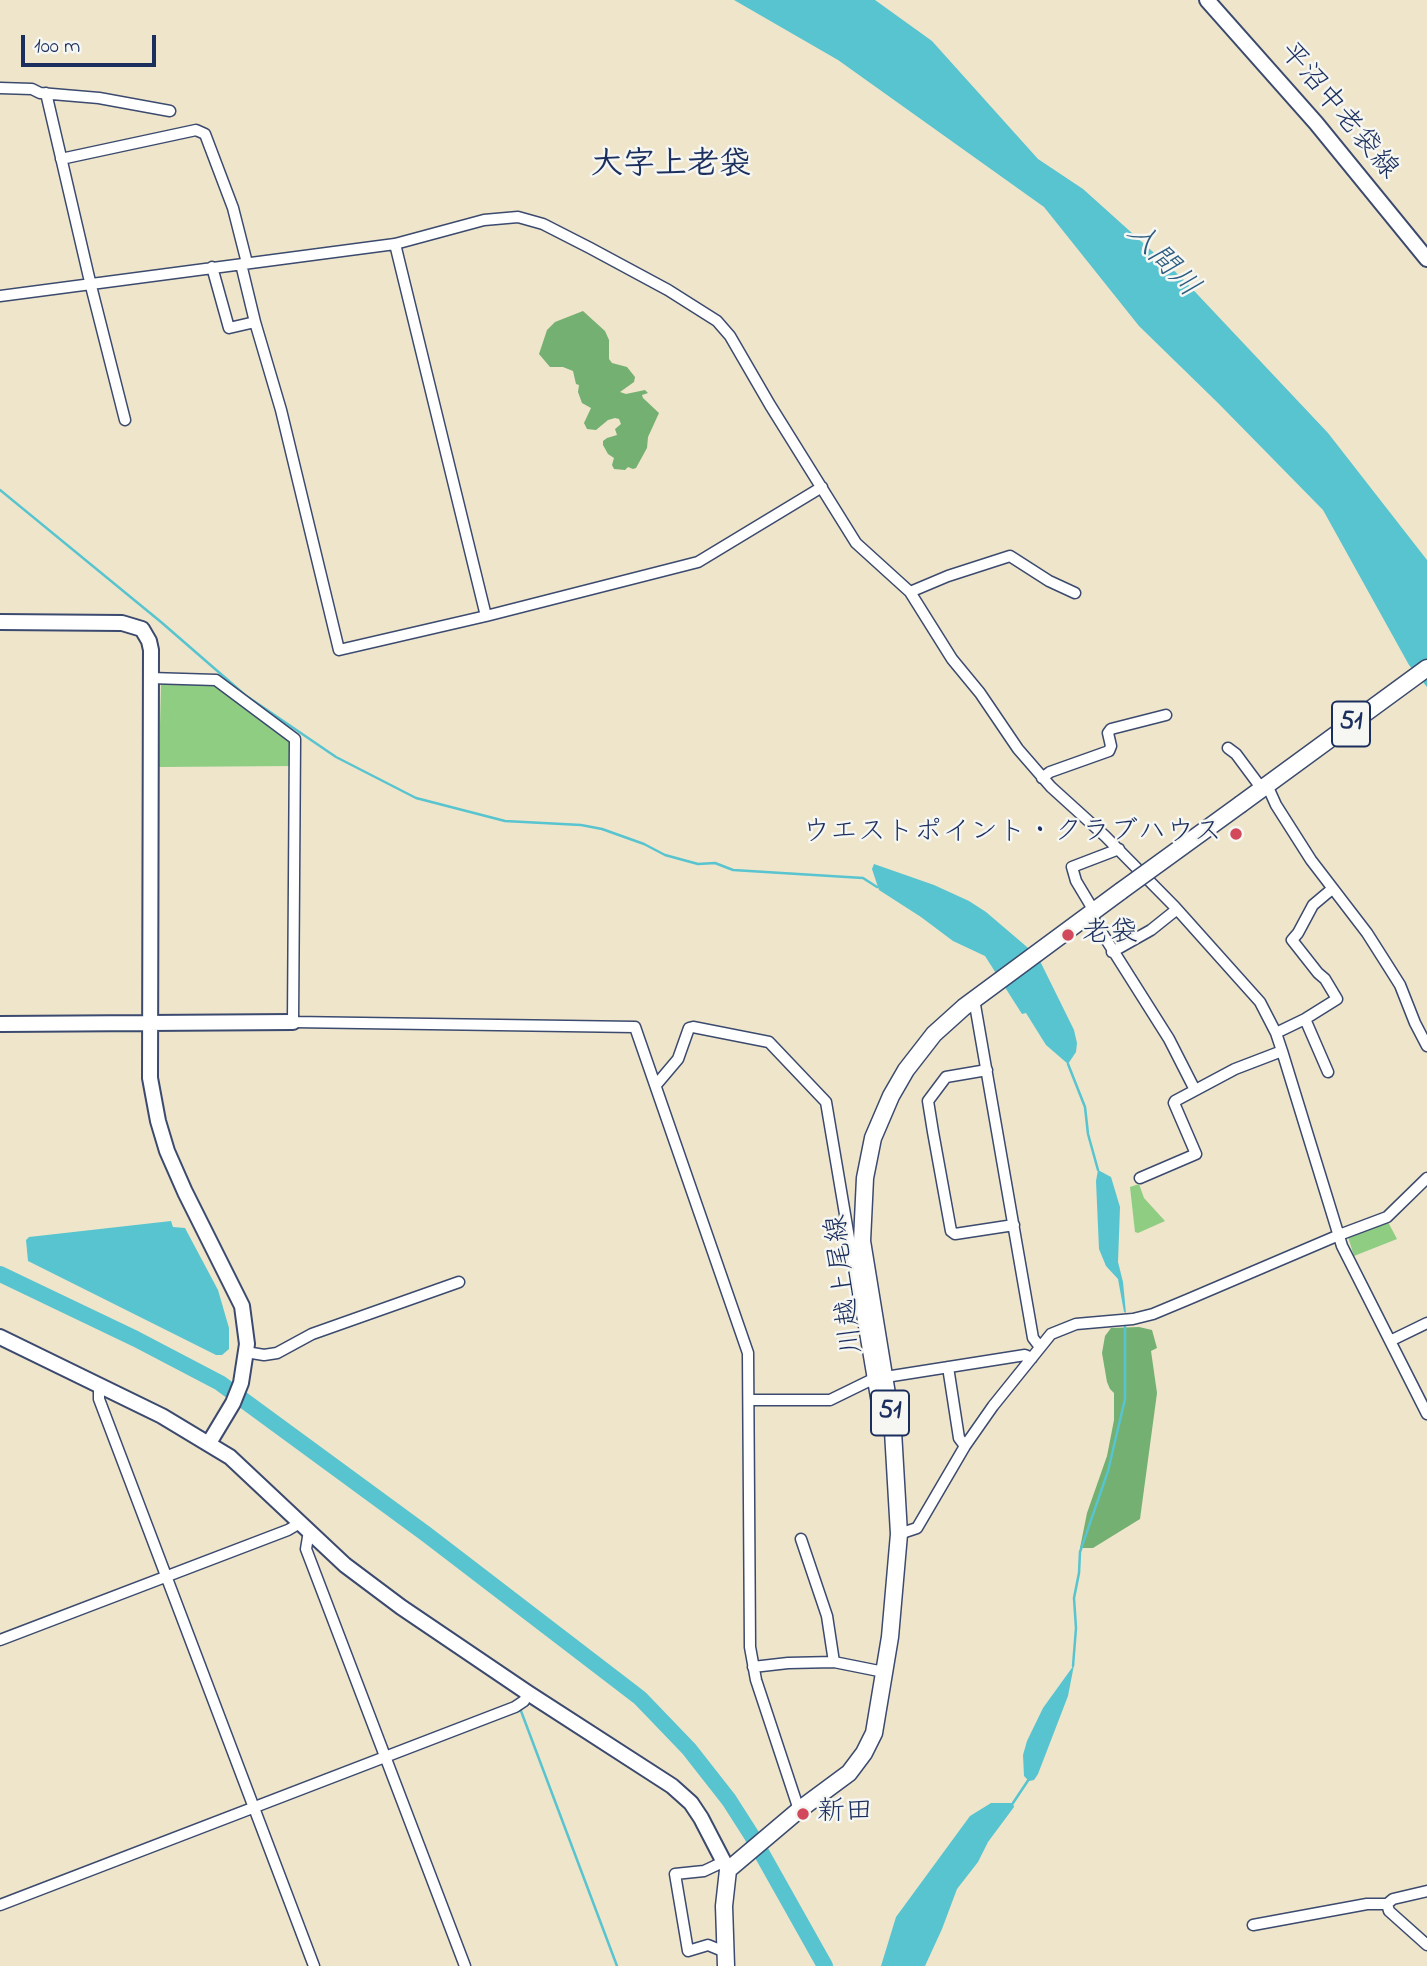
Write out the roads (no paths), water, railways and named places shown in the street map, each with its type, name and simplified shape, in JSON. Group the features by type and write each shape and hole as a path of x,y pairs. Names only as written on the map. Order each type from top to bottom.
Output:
{"main road":[{"name":"川越上尾線","path":"726,1866 763,1841 849,1773 864,1753 874,1732 894,1604 899,1534 893,1431 879,1378 862,1241 865,1178 881,1119 906,1070 934,1034 974,999 1427,668"},
{"path":"725,1959 726,1866"}],"street":[{"name":"平沼中老袋線","path":"1207,0 1316,123 1427,259"},
{"path":"0,88 32,89 170,111"},
{"path":"46,93 125,420"},
{"path":"61,159 196,130 205,134 233,208 255,322 281,410 339,650 698,562 822,487"},
{"path":"0,296 395,244 484,220 518,217 543,224 668,290 722,326 856,543 911,592 952,659 980,693 1005,732 1042,778 1119,849 1253,992 1276,1032 1342,1246 1427,1414"},
{"path":"395,244 486,616"},
{"path":"212,267 229,328 255,322"},
{"path":"911,592 987,562 1010,556 1049,581 1074,593"},
{"path":"0,622 122,623 142,629 149,641 150,1078 158,1121 177,1175 242,1306 246,1352 240,1385 233,1403 209,1443"},
{"path":"150,678 216,680 295,739 293,1021"},
{"path":"1042,778 1050,772 1109,751 1111,746 1108,733 1111,729 1166,715"},
{"path":"1228,748 1268,784 1276,805 1332,889 1367,933 1400,985 1427,1046"},
{"path":"1119,849 1072,867 1076,881 1112,952 1169,1039 1195,1090"},
{"path":"1276,1032 1305,1019 1337,999 1325,979 1292,940 1313,905 1332,889"},
{"path":"1112,952 1151,930 1176,909"},
{"path":"974,999 1033,1338 1040,1347"},
{"path":"1305,1019 1328,1072"},
{"path":"0,1024 293,1021 635,1027 748,1353 749,1626 753,1667 799,1810"},
{"path":"656,1085 678,1059 688,1028 693,1027 769,1042 827,1102 879,1378"},
{"path":"1140,1178 1196,1154 1174,1104 1235,1069 1282,1051"},
{"path":"987,1070 946,1077 928,1101 933,1132 951,1231 955,1234 1014,1225"},
{"path":"899,1534 917,1528 965,1446 1051,1335 1065,1327 1153,1314 1387,1217 1427,1178"},
{"path":"246,1352 264,1355 277,1353 312,1334 459,1282"},
{"path":"1390,1341 1427,1323"},
{"path":"0,1337 162,1416 230,1457 356,1574 528,1693 672,1786 696,1810 726,1866 675,1874 688,1951 708,1945 725,1959"},
{"path":"749,1400 830,1400 879,1378 1025,1355 1032,1358"},
{"path":"948,1367 959,1438 965,1446"},
{"path":"99,1384 99,1399 314,1966"},
{"path":"0,1640 288,1530 305,1527"},
{"path":"305,1527 306,1549 465,1966"},
{"path":"800,1539 827,1616 834,1662"},
{"path":"753,1667 788,1662 834,1662 884,1672"},
{"path":"0,1905 515,1707 524,1701 528,1693"},
{"path":"1253,1925 1367,1904 1387,1904 1393,1899 1427,1891"},
{"path":"1387,1904 1389,1911 1427,1945"}],"water":[{"name":"入間川","path":"734,0 875,0 932,41 1038,159 1083,189 1182,278 1328,433 1427,560 1427,687 1409,665 1323,510 1139,326 1044,207 838,60"},
{"path":"874,864 934,885 969,901 1027,947 1040,961 1074,1030 1076,1052 1068,1064 1046,1045 1026,1013 1022,1014 985,956 953,941 879,890 872,869"},
{"path":"1098,1170 1111,1177 1120,1207 1118,1262 1126,1313 1118,1279 1106,1266 1099,1249 1096,1181"},
{"path":"171,1221 173,1227 185,1228 218,1290 229,1328 229,1349 222,1355 216,1355 28,1261 26,1240 29,1237"},
{"path":"1074,1665 1068,1696 1038,1774 1034,1780 1029,1781 1024,1776 1023,1755 1027,1741 1043,1708"},
{"path":"991,1803 1013,1803 1014,1807 957,1889 925,1966 881,1966 896,1917 970,1816"}],"waterway":[{"path":"0,490 245,695 336,757 416,798 505,821 581,825 602,829 644,844 665,855 698,864 715,863 733,870 863,878 877,887"},
{"path":"1068,1064 1085,1107 1088,1134 1098,1170"},
{"path":"0,1274 136,1339 220,1383 426,1534 640,1698 689,1749 729,1800 825,1966"},
{"path":"1073,1666 1076,1628 1074,1598 1080,1552 1108,1471 1125,1399 1125,1323"},
{"path":"521,1711 617,1966"},
{"path":"1013,1803 1029,1779"}],"place":[{"name":"ウエストポイント・クラブハウス","path":"1236,834"},
{"name":"老袋","path":"1068,935"},
{"name":"新田","path":"803,1814"}],"district":[{"name":"大字上老袋","path":"671,168"}]}
